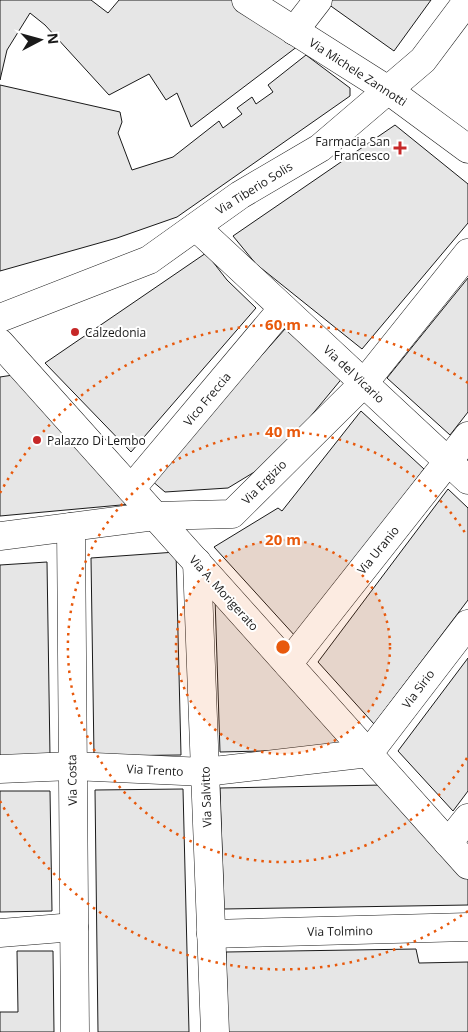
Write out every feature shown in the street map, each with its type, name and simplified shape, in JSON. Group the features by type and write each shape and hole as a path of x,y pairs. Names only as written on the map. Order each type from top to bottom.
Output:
{"street":[{"name":"Via Michele Zannotti","path":"246,0 388,90 468,149"},
{"path":"294,31 318,0"},
{"name":"Via Tiberio Solis","path":"0,318 149,260 240,194 320,148 423,60 468,0"},
{"name":"Via del Vicario","path":"196,227 458,471"},
{"name":"Via Ergizio","path":"0,536 155,516 232,514 364,384 468,253"},
{"name":"Vico Freccia","path":"131,489 283,308"},
{"name":"Via A. Morigerato","path":"0,344 468,865"},
{"name":"Via Uranio","path":"288,664 458,471 468,436"},
{"name":"Via Costa","path":"71,527 75,1032"},
{"name":"Via Salvitto","path":"197,562 215,1032"},
{"name":"Via Sirio","path":"368,754 468,624"},
{"name":"Via Trento","path":"0,770 72,766 205,772 368,754"},
{"path":"448,843 468,818"},
{"path":"0,933 74,927"},
{"name":"Via Tolmino","path":"211,934 468,927"}],"building":[{"path":"0,0 91,0 108,13 119,0 239,0 298,46 191,127 177,93 166,100 149,74 109,95 45,25 30,13 7,50 0,80"},
{"path":"331,0 431,0 394,51 328,4"},
{"path":"306,55 350,88 350,96 177,217 117,238 0,271 0,85 120,112 122,122 118,133 132,170 173,157 219,121 223,128 242,114 237,108 252,97 256,104 273,92 268,85"},
{"path":"395,125 468,184 468,223 362,349 256,264 233,236"},
{"path":"206,253 227,280 256,308 131,452 45,363"},
{"path":"468,278 468,412 450,435 387,378"},
{"path":"285,329 344,376 291,440 261,468 228,488 165,492 151,480"},
{"name":"Palazzo Di Lembo","path":"13,375 132,504 0,516 0,377"},
{"path":"361,411 424,469 296,637 214,547 278,508 282,511"},
{"path":"448,489 468,508 468,600 374,724 318,662"},
{"path":"176,552 181,755 94,756 91,558"},
{"path":"47,562 50,756 0,757 0,565"},
{"path":"215,598 351,749 220,752"},
{"path":"468,658 468,791 453,811 398,751"},
{"path":"383,785 468,878 468,905 224,909 220,788"},
{"path":"183,789 189,1032 98,1032 95,790"},
{"path":"0,791 50,791 52,911 0,912"},
{"path":"416,949 419,963 468,962 468,1032 228,1032 226,952"},
{"path":"17,951 53,951 54,1032 0,1032 0,1012 18,1012"}],"place":[{"name":"Farmacia San Francesco","path":"400,148"},
{"name":"Calzedonia","path":"75,332"},
{"name":"Palazzo Di Lembo","path":"37,440"}]}
